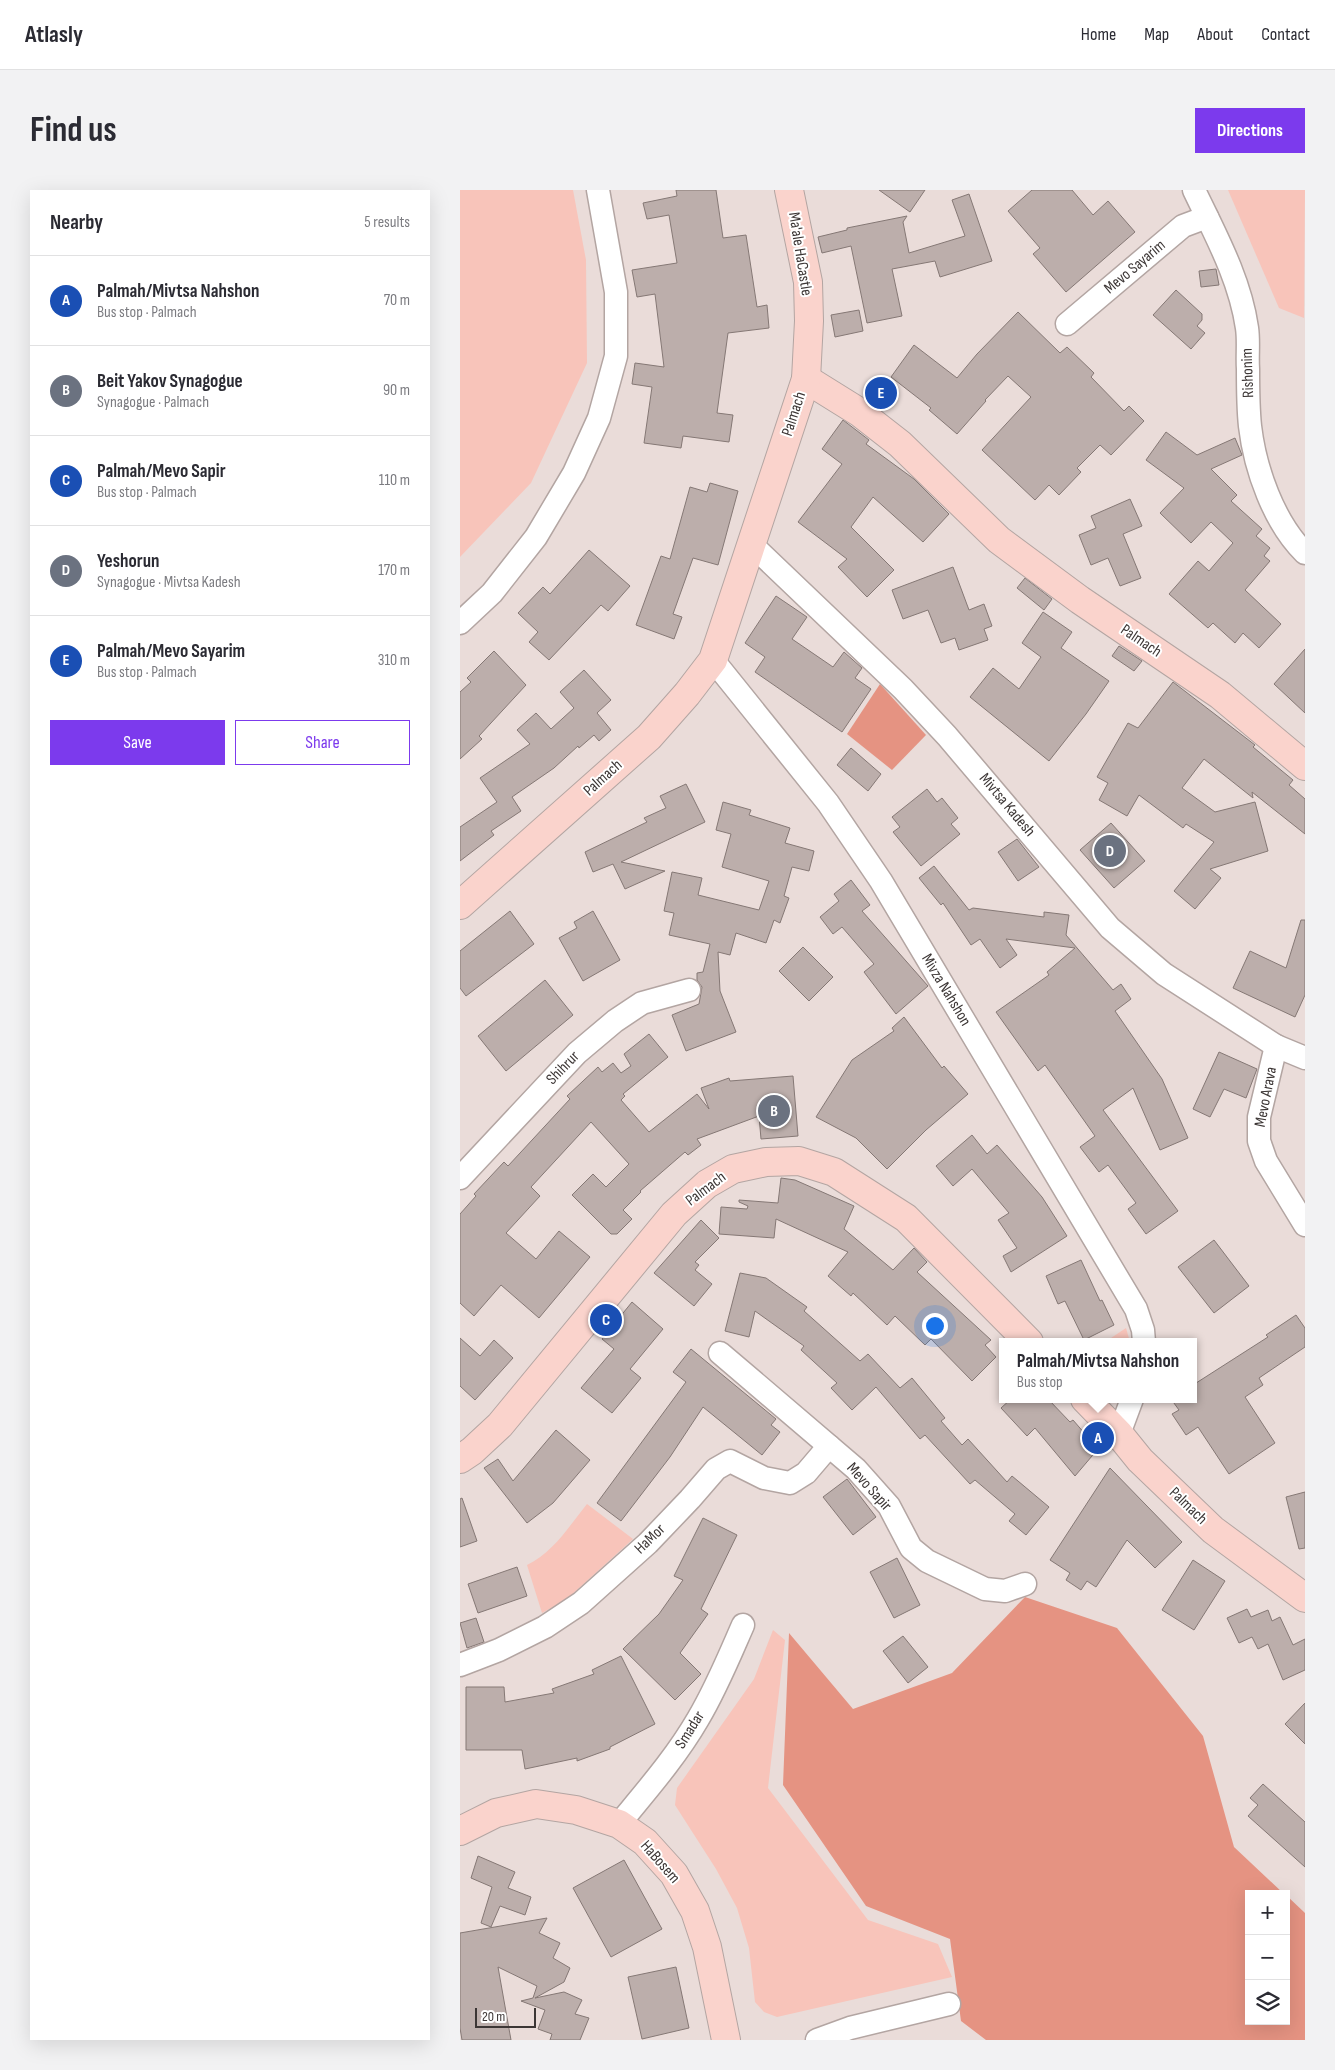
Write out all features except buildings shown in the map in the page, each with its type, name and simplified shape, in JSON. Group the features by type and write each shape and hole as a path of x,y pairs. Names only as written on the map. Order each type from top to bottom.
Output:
{"street":[{"path":"460,622 492,593 536,537 574,473 599,418 616,356 616,292 598,190"},
{"name":"Ma'ale HaCastle","path":"789,190 808,282 809,321 806,378"},
{"name":"Rishonim","path":"1194,190 1239,292 1248,329 1250,427 1261,475 1274,511 1293,541 1305,552"},
{"name":"Mevo Sayarim","path":"1067,324 1183,226 1207,217"},
{"name":"Palmach","path":"460,905 649,737 687,694 712,660 806,378 859,412 900,444 999,540 1080,600 1220,695 1305,766"},
{"name":"Mivtsa Kadesh","path":"751,544 903,688 935,722 966,756 1110,928 1164,974 1276,1046 1305,1058"},
{"name":"Mivza Nahshon","path":"712,660 828,803 881,881 1136,1309 1144,1338"},
{"name":"Shihrur","path":"460,1178 577,1053 615,1021 642,1003 689,990"},
{"name":"Mevo Arava","path":"1276,1046 1259,1117 1258,1141 1266,1161 1299,1206 1305,1225"},
{"name":"Palmach","path":"460,1459 472,1451 500,1425 674,1214 707,1184 733,1169 766,1162 799,1162 834,1172 906,1218 1024,1338"},
{"name":"Mevo Sapir","path":"720,1353 856,1469 889,1506 911,1548 927,1561 985,1589 1005,1591 1025,1584"},
{"name":"Palmach","path":"1089,1403 1119,1434 1140,1460 1213,1530 1305,1598"},
{"path":"1119,1434 1131,1403"},
{"name":"HaMor","path":"460,1665 522,1639 545,1627 581,1603 648,1543 690,1500 716,1469 730,1462 764,1478 790,1483 806,1473 829,1446"},
{"name":"Smadar","path":"619,1824 669,1763 698,1720 722,1675 743,1625"},
{"name":"HaBosem","path":"460,1831 496,1813 536,1804 576,1810 619,1824 645,1842 668,1868 696,1911 707,1947 726,2040"},
{"path":"817,2040 850,2028 949,2004"}],"shaded area":[{"path":"460,190 573,190 586,260 587,363 531,483 460,557"},
{"path":"1228,190 1305,190 1304,318 1279,308"},
{"path":"880,684 926,735 892,770 847,734"},
{"path":"1126,1328 1129,1338 1111,1338"},
{"path":"587,1504 633,1539 567,1599 542,1613 527,1565 537,1560 553,1546"},
{"path":"1025,1597 1117,1628 1203,1736 1234,1847 1280,1890 1245,1890 1245,2025 1290,2025 1290,1899 1305,1913 1305,2040 986,2040 961,2021 950,1939 866,1906 783,1785 789,1633 853,1709 952,1673"},
{"path":"773,1630 785,1640 768,1788 868,1920 938,1944 952,1977 777,2017 764,2012 755,2002 749,1948 737,1908 716,1869 675,1805 677,1788 754,1679"}],"place":[{"name":"Palmah/Mevo Sayarim","path":"881,393"},
{"name":"Yeshorun","path":"1110,851"},
{"name":"Beit Yakov Synagogue","path":"774,1111"},
{"name":"Palmah/Mevo Sapir","path":"606,1320"},
{"name":"Palmah/Mivtsa Nahshon","path":"1098,1438"}]}
